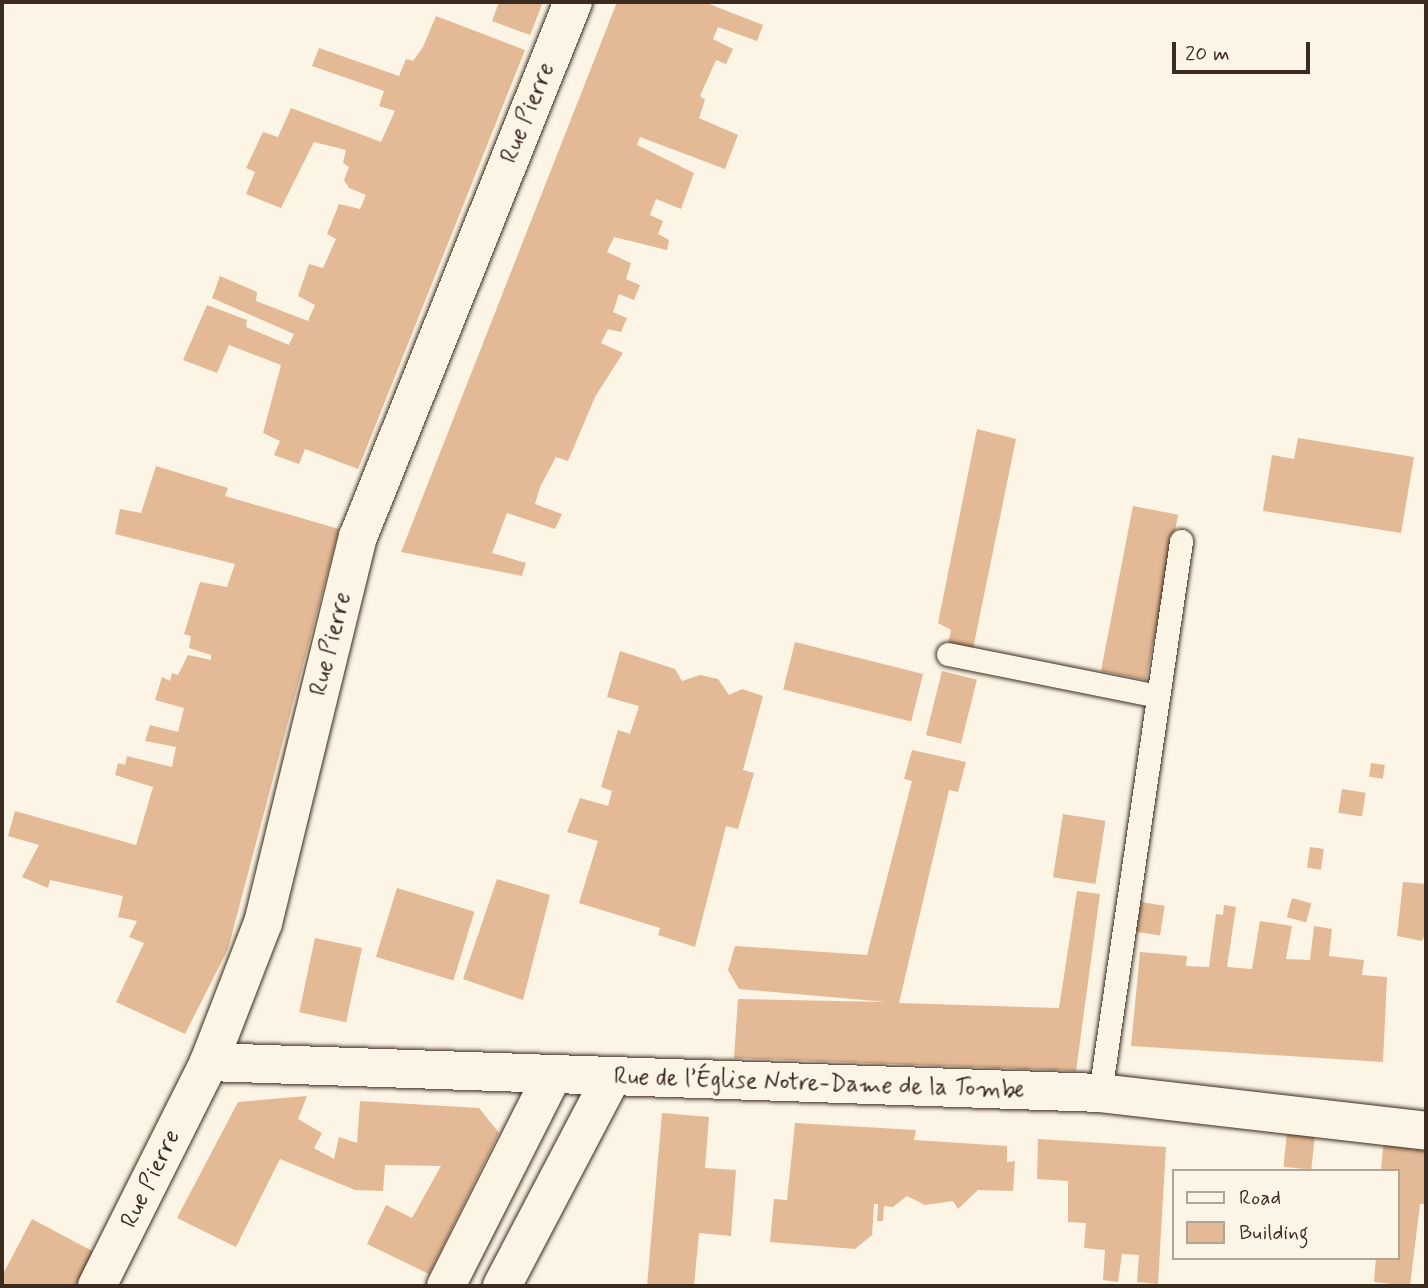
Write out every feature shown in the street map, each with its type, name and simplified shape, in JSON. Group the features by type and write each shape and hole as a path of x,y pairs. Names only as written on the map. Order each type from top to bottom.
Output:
{"street":[{"name":"Rue Pierre","path":"97,1286 209,1062 263,923 358,537 573,2"},
{"name":"Rue de l’Église Notre-Dame de la Tombe","path":"209,1062 1100,1093 1426,1131"},
{"path":"446,1286 554,1074"},
{"path":"468,1242 508,1275 611,1078"}],"lane":[{"path":"1100,1093 1181,541"},
{"path":"948,654 1158,696"}],"building":[{"path":"499,2 543,2 530,35 492,21"},
{"path":"617,2 704,2 763,25 757,41 718,27 713,39 733,49 726,64 716,60 700,96 705,100 699,118 738,135 725,169 640,137 637,145 694,173 681,209 656,199 650,215 663,221 658,234 669,240 667,250 614,237 607,252 631,263 626,279 640,285 634,300 619,294 613,312 627,318 621,332 608,329 601,343 623,353 595,397 568,461 556,457 540,487 535,504 562,514 555,529 507,513 492,553 526,563 522,576 401,552"},
{"path":"436,16 525,50 358,469 305,449 299,464 274,455 280,441 263,433 281,365 229,345 217,373 183,360 207,305 247,320 246,327 289,345 294,334 212,298 220,276 257,292 256,301 308,321 315,305 298,296 309,264 323,268 336,239 327,234 339,204 360,209 366,195 349,188 344,180 349,167 343,163 346,150 314,142 281,208 246,194 255,172 246,168 263,132 278,137 291,108 381,142 395,111 379,106 384,91 312,66 319,48 399,76 406,59 413,61 423,47"},
{"path":"977,429 1016,439 973,649 948,644 951,630 938,623"},
{"path":"1298,438 1414,457 1401,533 1263,511 1272,455 1294,459"},
{"path":"156,466 228,488 225,496 339,529 228,949 185,1034 116,1002 144,943 129,937 137,921 118,917 123,896 50,880 48,888 22,877 39,845 8,836 15,811 136,845 153,787 115,775 118,763 125,765 127,756 172,767 176,747 145,741 150,725 178,732 184,708 155,700 162,677 170,681 172,673 178,675 188,655 211,660 211,655 189,648 191,636 184,634 200,582 227,587 235,564 115,534 120,509 141,513"},
{"path":"1133,506 1178,515 1146,680 1101,671"},
{"path":"795,642 923,674 911,721 783,690"},
{"path":"620,651 675,669 682,681 700,675 718,679 729,695 742,689 763,696 743,770 754,773 738,829 726,826 695,947 658,935 660,928 579,903 598,841 567,832 580,798 608,806 612,791 601,787 618,730 630,734 639,706 607,697"},
{"path":"942,671 977,680 961,744 926,735"},
{"path":"912,750 966,762 958,792 949,790 899,1003 1059,1008 1077,891 1100,894 1076,1071 734,1058 738,999 887,1002 739,989 728,970 735,946 867,955 912,781 904,779"},
{"path":"1371,763 1385,765 1383,779 1369,777"},
{"path":"1342,789 1366,793 1362,816 1338,813"},
{"path":"1063,814 1105,821 1095,884 1053,877"},
{"path":"1310,847 1324,849 1321,870 1307,868"},
{"path":"497,879 550,895 523,1000 463,979"},
{"path":"1403,882 1426,884 1426,932 1422,941 1397,936"},
{"path":"397,888 474,912 453,981 376,957"},
{"path":"1292,898 1311,903 1306,922 1287,917"},
{"path":"1141,902 1165,906 1160,935 1136,932"},
{"path":"1224,905 1236,907 1227,967 1252,969 1260,921 1292,926 1286,959 1310,960 1314,926 1332,929 1329,956 1364,960 1362,975 1387,977 1383,1062 1131,1046 1140,952 1187,956 1186,966 1209,967 1216,914 1223,915"},
{"path":"315,938 362,948 346,1022 299,1012"},
{"path":"307,1096 298,1119 322,1133 314,1148 334,1159 339,1137 357,1143 360,1101 479,1108 499,1133 429,1274 367,1244 386,1205 412,1218 441,1166 385,1165 383,1191 355,1190 280,1159 236,1247 177,1218 238,1102"},
{"path":"662,1113 709,1117 705,1168 736,1170 731,1236 699,1233 694,1286 647,1286"},
{"path":"795,1123 916,1130 914,1140 1007,1146 1007,1162 1015,1161 1013,1191 978,1190 958,1209 953,1201 925,1205 907,1196 893,1207 884,1206 883,1221 877,1221 878,1204 874,1204 872,1235 855,1249 770,1242 774,1199 787,1200"},
{"path":"1287,1133 1315,1136 1311,1169 1283,1167"},
{"path":"1384,1136 1426,1141 1426,1204 1420,1204 1410,1286 1374,1282 1376,1260 1400,1260 1400,1169 1381,1169"},
{"path":"1038,1139 1166,1147 1158,1284 1137,1282 1139,1255 1122,1254 1118,1282 1103,1280 1105,1250 1084,1248 1086,1223 1068,1222 1068,1181 1037,1179"},
{"path":"32,1219 94,1252 76,1286 2,1284 2,1276"}]}
